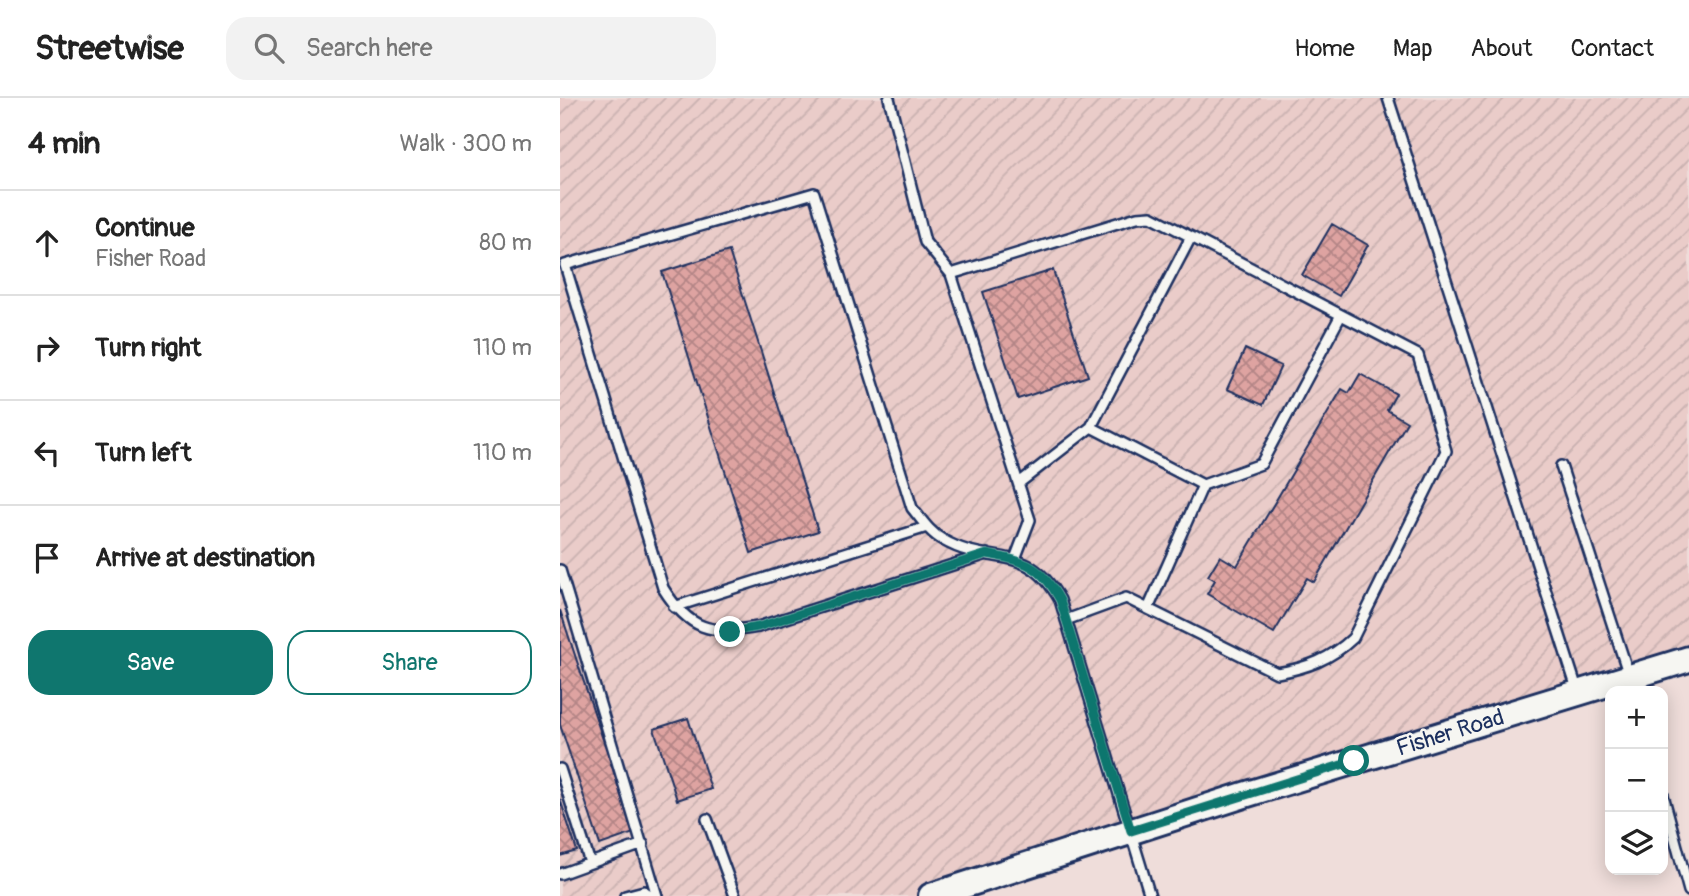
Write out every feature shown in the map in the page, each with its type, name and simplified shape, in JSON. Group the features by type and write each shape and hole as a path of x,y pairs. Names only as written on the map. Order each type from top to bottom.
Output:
{"main road":[{"name":"Fisher Road","path":"931,896 1131,831 1579,694 1632,685 1689,659"}],"lane":[{"path":"889,98 925,242 951,274 1010,465 1030,520 1015,559"},
{"path":"1388,98 1579,694"},
{"path":"987,554 758,627 730,632 705,629 674,607 663,588 565,265 814,193 912,508 941,539 962,549 1015,559 1032,565 1048,579 1060,600 1150,896"},
{"path":"951,274 1137,217 1151,216 1418,355 1446,452 1353,638 1324,660 1277,673 1126,598 1066,620"},
{"path":"1019,484 1091,427 1191,237"},
{"path":"1148,609 1203,485 1261,464 1341,315"},
{"path":"1091,427 1203,485"},
{"path":"1561,466 1632,685"},
{"path":"674,607 927,527"},
{"path":"560,570 643,845 654,896"},
{"path":"560,769 590,863"},
{"path":"1667,812 1687,894"},
{"path":"707,820 735,896"},
{"path":"560,874 643,845"},
{"path":"625,896 644,891 654,896"}],"shaded area":[{"path":"560,98 1689,98 1689,659 931,896 560,896"}],"building":[{"path":"1332,224 1368,245 1339,296 1302,275"},
{"path":"729,251 818,531 751,553 662,272"},
{"path":"1053,270 1088,376 1018,399 983,292"},
{"path":"1245,349 1281,366 1263,405 1227,389"},
{"path":"1360,374 1396,394 1387,410 1407,422 1314,582 1307,578 1274,633 1207,594 1215,580 1208,576 1220,556 1237,566 1342,389 1349,393"},
{"path":"560,610 634,833 600,845 560,725"},
{"path":"688,718 711,789 677,800 654,729"},
{"path":"560,799 577,851 560,856"}],"route":[{"path":"730,632 758,627 939,567 987,554 1015,559 1032,565 1048,579 1060,600 1131,831 1354,761"}]}
